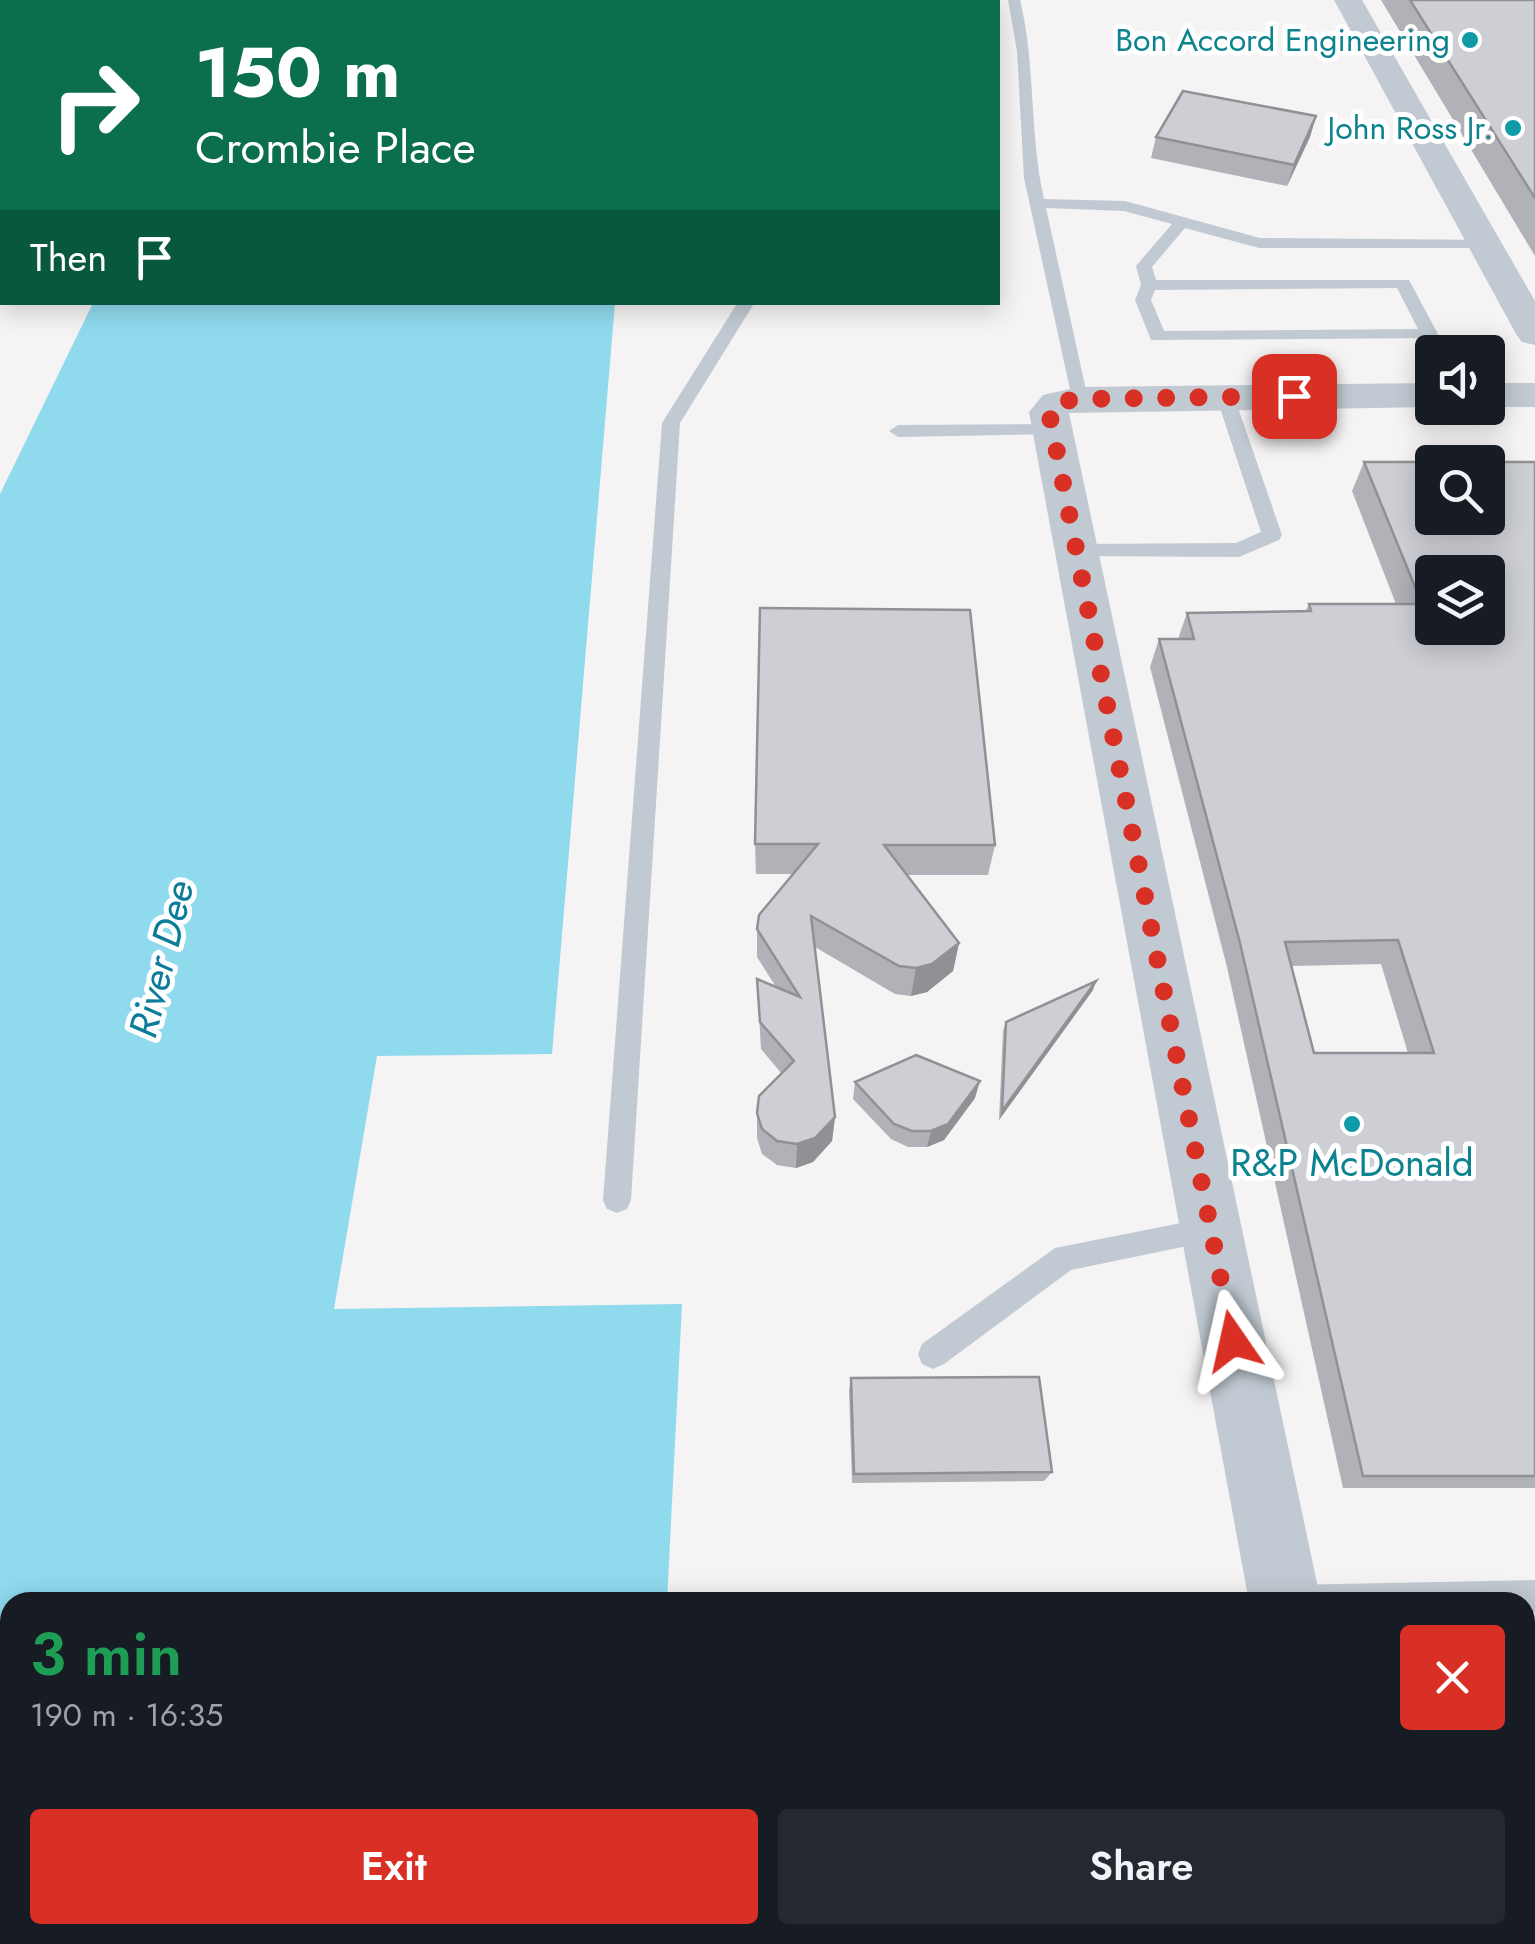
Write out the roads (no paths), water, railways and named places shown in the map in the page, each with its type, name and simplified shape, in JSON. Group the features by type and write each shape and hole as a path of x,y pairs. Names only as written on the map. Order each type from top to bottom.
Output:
{"street":[{"path":"1348,0 1535,334"},
{"path":"1283,1592 1076,551 1065,415 1225,396 1415,395"},
{"path":"1505,395 1535,395"}],"lane":[{"path":"898,432 1065,415 1037,203 1028,170 1028,89 1018,73 1026,51 1014,0"},
{"path":"1037,203 1125,206 1259,243 1286,246 1486,244"},
{"path":"1149,285 1403,283 1429,334 1156,336 1144,300 1149,285 1144,266 1181,223"},
{"path":"616,1200 671,422 745,305"},
{"path":"1076,551 1240,550 1272,535 1225,396"},
{"path":"932,1354 1065,1258 1212,1230"}],"water":[{"name":"River Dee","path":"92,305 615,305 552,1054 377,1056 334,1309 682,1304 668,1592 0,1592 0,494"}],"place":[{"name":"Bon Accord Engineering","path":"1470,40"},
{"name":"John Ross Jr.","path":"1513,128"},
{"name":"R&P McDonald","path":"1352,1124"}]}
